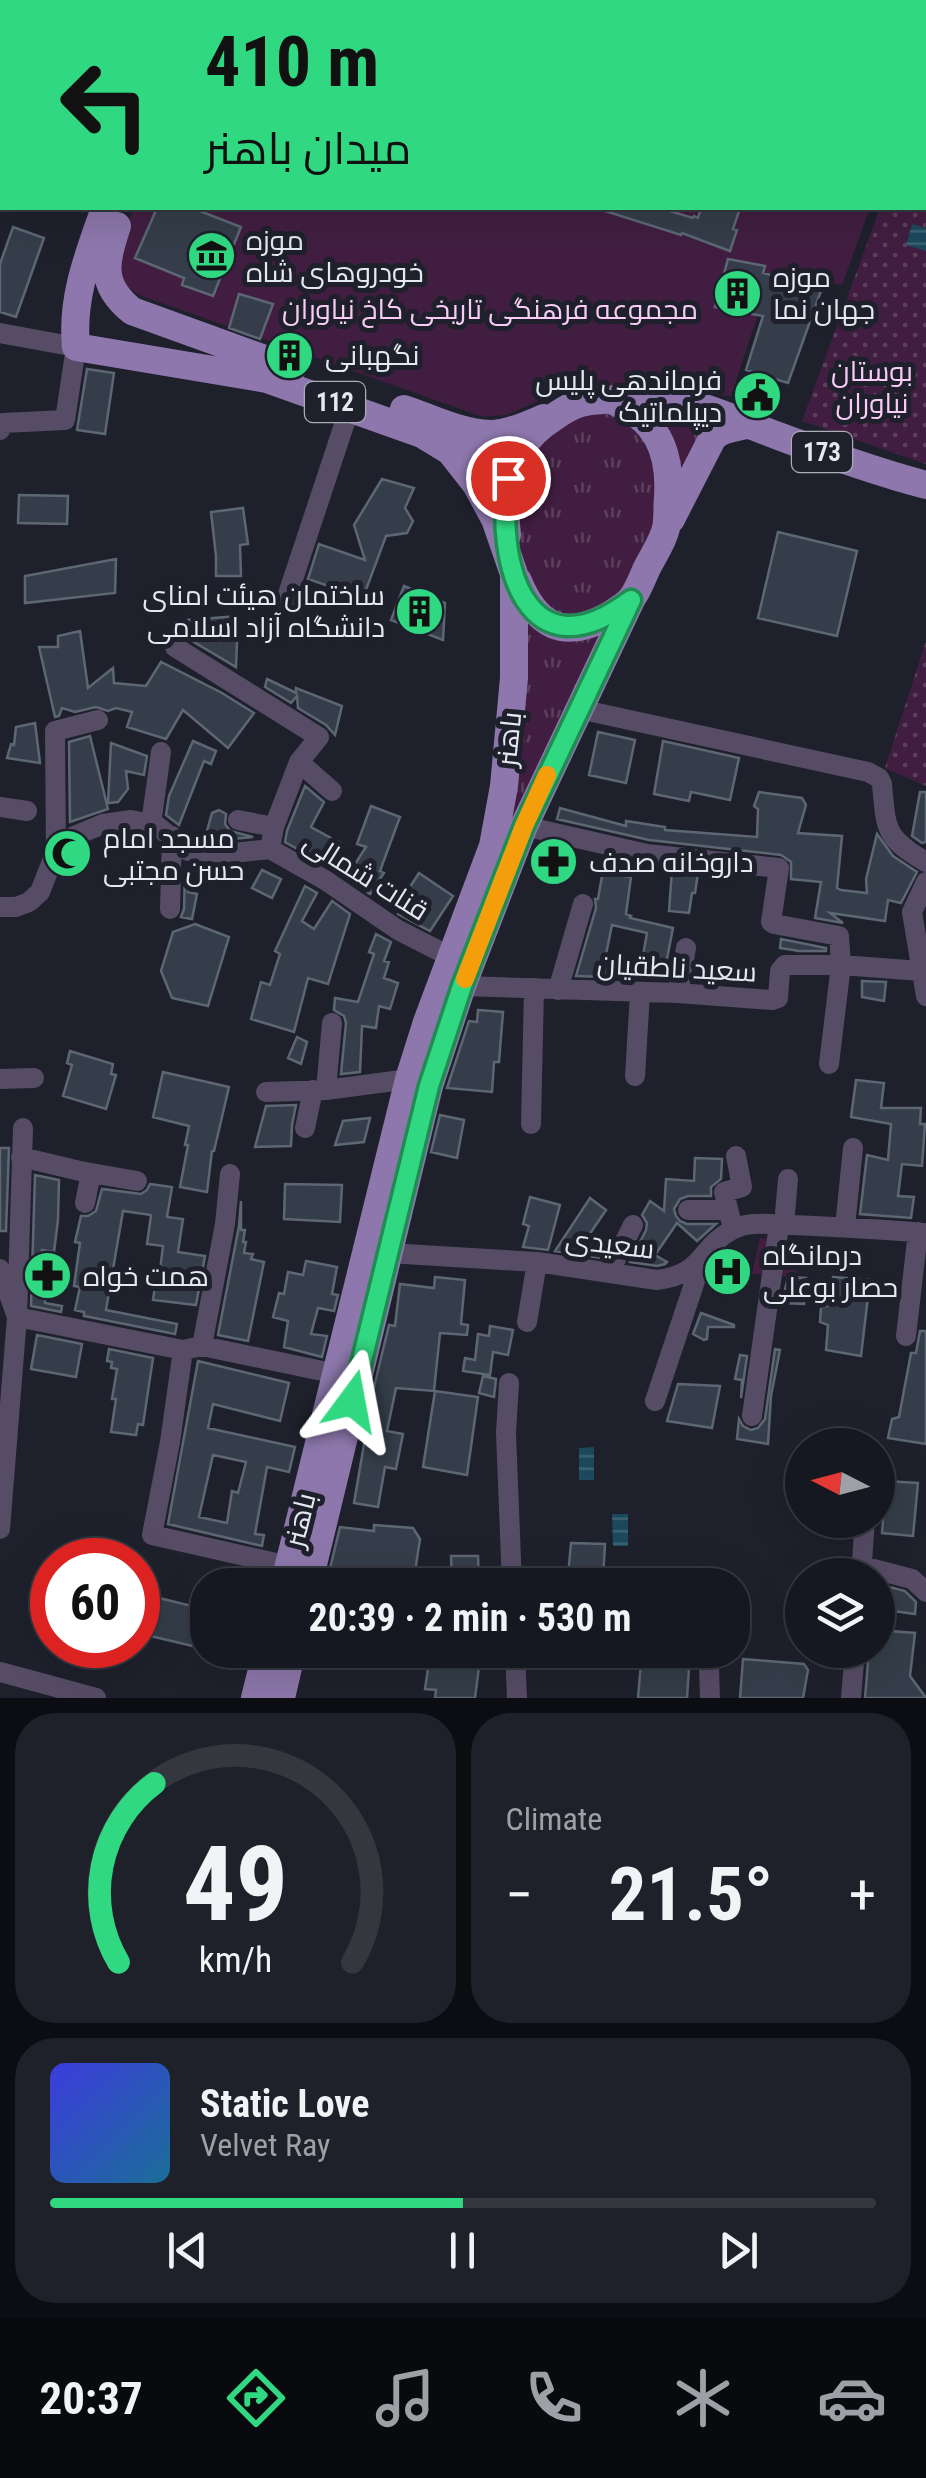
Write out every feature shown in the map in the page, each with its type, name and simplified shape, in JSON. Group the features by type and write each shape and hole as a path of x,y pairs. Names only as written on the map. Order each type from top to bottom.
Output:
{"main road":[{"path":"76,348 73,322 79,283 104,210"},
{"name":"باهنر","path":"123,210 106,266 118,300 132,311 456,441 495,519 514,574 514,678 494,846 408,1079 337,1374 296,1568"},
{"name":"باهنر","path":"76,348 267,379 422,434 456,441 516,429 560,412"},
{"name":"173","path":"611,400 654,398 686,402 838,458 926,485"},
{"path":"666,529 668,476 662,446 647,421 630,408 611,400 586,400 560,412 518,452 508,478 506,520 514,574 530,608 540,618 562,628 589,625 631,600 712,439 725,430 747,425"},
{"name":"باهنر","path":"297,1568 388,1253 429,1086 462,986 524,826 631,600"},
{"path":"255,1698 263,1668"},
{"path":"281,1698 288,1668"}],"street":[{"path":"0,334 76,348 65,420 2,426"},
{"path":"286,600 350,407"},
{"path":"175,647 319,737 299,762 274,827 270,850"},
{"path":"580,709 868,772 882,784 889,832 895,841 926,862"},
{"path":"0,907 16,907 40,892 56,852 55,731 98,720"},
{"path":"56,852 72,837 103,824 131,820 151,824 161,752"},
{"path":"299,762 332,791"},
{"path":"0,807 27,811"},
{"path":"238,820 274,827"},
{"name":"قنات شمالى","path":"151,824 188,851 233,854 270,850 325,880 398,930 451,957"},
{"path":"524,826 647,854 779,868 771,922 839,936 840,965 829,1064"},
{"path":"170,909 172,836"},
{"path":"926,882 912,912 926,996"},
{"path":"558,990 583,904"},
{"path":"678,993 686,948"},
{"name":"سعید ناطقیان","path":"462,986 772,1000 778,998 780,971 785,965 921,971"},
{"path":"531,1124 534,988"},
{"path":"635,1076 640,992"},
{"path":"305,1128 319,1090 332,1023"},
{"path":"0,1079 34,1078"},
{"path":"266,1092 408,1079"},
{"path":"0,1529 17,1317 23,1128"},
{"path":"845,1227 854,1148"},
{"path":"21,1156 136,1181"},
{"path":"730,1220 724,1192 742,1187 736,1156"},
{"path":"86,1203 91,1173"},
{"path":"230,1174 225,1224 192,1348 152,1535 258,1568"},
{"path":"752,1416 788,1178"},
{"path":"688,1210 745,1224 924,1230 906,1336"},
{"name":"سعیدی","path":"388,1253 537,1262 657,1280 688,1272 720,1238 730,1220"},
{"path":"609,1273 633,1225"},
{"path":"655,1400 702,1258"},
{"path":"526,1322 537,1262"},
{"path":"0,1269 17,1317"},
{"path":"17,1317 337,1374"},
{"path":"508,1383 511,1568"},
{"path":"895,1576 912,1579 926,1592"},
{"path":"516,1668 517,1698"},
{"path":"709,1668 710,1698"},
{"path":"851,1698 854,1668"},
{"path":"0,1672 71,1695 96,1698"}],"green space":[{"name":"مجموعه فرهنگی تاریخی کاخ نیاوران","path":"133,210 869,210 842,285 773,269 731,396 574,385 507,415 483,417 142,296 121,278 117,268 120,245"},
{"name":"بوستان نیاوران","path":"879,210 926,210 926,464 802,421"},
{"path":"645,407 741,419 673,502"},
{"path":"616,410 657,453 657,527 624,597 609,608 561,620 524,579 513,525 530,448 567,416"},
{"path":"520,605 535,620 617,616 490,886"},
{"path":"926,641 926,786 885,768"},
{"path":"760,1238 799,1242 796,1277 752,1274"}],"water":[{"path":"912,224 926,228 926,251 906,245"},
{"path":"594,1447 594,1480 579,1480 579,1448"},
{"path":"612,1514 628,1514 628,1546 613,1546"}],"building":[{"path":"156,210 197,210 241,227 213,296 182,285 184,278 135,258"},
{"path":"602,210 667,210 698,218 700,210 739,210 730,251"},
{"path":"13,227 44,238 16,317 0,312 0,264"},
{"path":"728,259 765,266 763,273 822,288 788,383 746,370 763,316 715,307"},
{"path":"239,294 273,304 260,339 229,328"},
{"path":"87,369 114,373 105,434 77,430"},
{"path":"382,479 414,488 405,508 413,521 407,533 386,536 363,598 308,579 319,544 365,560 354,525"},
{"path":"19,495 68,496 67,524 18,523"},
{"path":"243,508 248,544 240,545 241,576 216,576 211,512"},
{"path":"778,532 857,551 837,636 758,618"},
{"path":"116,559 115,593 25,603 25,576"},
{"name":"ساختمان هیئت امنای دانشگاه آزاد اسلامی","path":"404,586 445,603 443,640 391,620"},
{"path":"238,616 236,667 189,639 188,620"},
{"path":"80,631 88,688 113,668 114,683 146,686 161,662 254,713 228,748 183,710 166,739 127,727 132,712 116,708 75,712 62,708 55,717 39,647 58,647 58,636"},
{"path":"267,679 296,693 296,688 342,706 335,735 298,708 297,696 291,703 265,687"},
{"path":"35,723 40,763 7,758 11,744 14,745 16,727"},
{"path":"598,732 635,740 626,783 589,775"},
{"path":"90,736 108,809 70,822 69,742"},
{"path":"193,741 216,751 211,764 204,761 179,825 166,815 169,796"},
{"path":"663,741 739,758 730,800 691,792 689,801 654,794"},
{"path":"111,743 147,756 144,775 126,771 128,789 118,802 108,803"},
{"path":"305,786 324,802 311,827 342,844 330,867 285,842"},
{"path":"759,792 802,798 806,805 798,833 842,836 837,888 867,893 866,879 877,834 893,856 917,872 901,903 888,900 885,921 830,913 843,923 815,918 821,882 791,879 791,862 781,855 649,840 557,819 560,808 626,826 626,821 665,830 757,837 758,809 754,806"},
{"path":"920,792 926,792 926,842 922,843 912,836"},
{"path":"371,806 400,817 380,871 384,873 370,894 346,878 366,847 357,844"},
{"path":"219,810 226,814 225,824 230,831 253,837 205,838 212,813"},
{"path":"605,859 624,863 622,876 631,877 626,914 673,928 663,979 639,978 647,933 612,925 605,959 609,960 606,977 576,976 596,908"},
{"path":"185,870 193,872 188,892 197,894 192,919 181,917"},
{"path":"262,870 281,879 272,898 252,888"},
{"path":"672,870 698,873 689,913 669,911"},
{"path":"419,873 453,896 430,931 398,914 405,901 402,899"},
{"path":"305,886 317,893 302,921 314,929 332,901 350,914 328,984 308,978 294,1032 251,1019 261,982 270,985 280,954 275,951"},
{"path":"195,924 229,937 208,1006 172,998 161,971 173,932"},
{"path":"376,934 391,942 384,961 389,962 384,978 398,983 390,1009 379,1006 376,1028 362,1026 360,1072 341,1074 346,1023 344,1016 334,1010 335,998 358,1002 374,954 369,952"},
{"path":"781,939 826,948 826,951 780,948"},
{"path":"862,981 886,982 884,1001 862,997"},
{"path":"478,1010 503,1012 492,1092 447,1088 469,1021 477,1022"},
{"path":"297,1037 307,1042 301,1064 288,1058"},
{"path":"70,1051 113,1064 111,1074 116,1075 106,1109 63,1096 72,1065 67,1063"},
{"path":"163,1072 229,1087 212,1151 207,1192 180,1187 189,1126 153,1117"},
{"path":"856,1080 884,1083 881,1108 921,1108 920,1124 925,1124 922,1166 902,1164 898,1196 914,1197 911,1218 860,1214 867,1155 888,1160 891,1124 851,1117"},
{"path":"296,1105 291,1146 255,1147 266,1106"},
{"path":"440,1115 464,1120 457,1158 431,1152"},
{"path":"370,1118 364,1142 335,1145 343,1121"},
{"path":"0,1148 9,1148 6,1231 0,1231"},
{"path":"695,1158 722,1159 721,1179 711,1187 711,1196 680,1199 674,1209 676,1216 687,1224 716,1224 697,1241 677,1223 655,1255 665,1264 630,1262 646,1230 642,1215 650,1201 664,1211 666,1179 694,1181"},
{"path":"35,1175 59,1180 54,1252 42,1250 36,1275 45,1284 45,1303 62,1306 61,1312 31,1306"},
{"path":"150,1184 172,1187 167,1217 183,1219 178,1252 205,1256 196,1305 153,1300 163,1246 147,1244 151,1215 123,1211 106,1310 177,1324 175,1334 84,1316 84,1312 75,1310 80,1287 74,1286 80,1243 75,1242 81,1216 96,1211 102,1189 141,1194"},
{"path":"285,1184 342,1185 340,1222 284,1219"},
{"path":"530,1197 560,1205 548,1250 523,1247 529,1226 523,1224"},
{"path":"590,1198 606,1210 589,1235 607,1246 601,1258 555,1251"},
{"path":"241,1201 244,1253 264,1262 248,1341 218,1335"},
{"path":"306,1261 337,1267 332,1294 338,1295 334,1311 318,1308 311,1334 327,1336 322,1357 284,1347 288,1321 273,1317 279,1293 284,1294 288,1272 303,1275"},
{"path":"435,1277 465,1280 461,1324 468,1325 467,1335 440,1333 434,1391 396,1388 387,1431 403,1434 396,1469 385,1467 378,1507 354,1503 366,1420 389,1325 395,1326 400,1284 434,1288"},
{"path":"788,1277 806,1278 804,1304 782,1303"},
{"path":"833,1277 870,1280 861,1356 826,1350 828,1325 820,1322 821,1307 827,1306"},
{"path":"701,1313 734,1327 708,1327 704,1340 693,1334"},
{"path":"490,1326 513,1330 508,1355 493,1352 490,1375 463,1371 465,1358 475,1360 478,1334 489,1336"},
{"path":"920,1331 926,1331 926,1444 895,1439 895,1428 890,1428 892,1419 899,1417 911,1353 916,1353"},
{"path":"37,1335 82,1344 76,1377 31,1369"},
{"path":"109,1349 153,1358 143,1425 138,1424 136,1435 111,1432 117,1369 107,1361"},
{"path":"775,1349 780,1350 771,1396 768,1444 737,1439 739,1419 751,1430 765,1419"},
{"path":"740,1355 747,1356 741,1398 742,1380 735,1379"},
{"path":"198,1361 289,1383 280,1421 213,1404 208,1428 295,1447 289,1472 267,1467 255,1534 264,1535 262,1546 168,1524","holes":["213,1455 246,1462 238,1493 232,1491 227,1523 199,1517"]},
{"path":"483,1376 496,1379 494,1397 479,1393"},
{"path":"678,1384 720,1386 712,1428 667,1421"},
{"path":"435,1391 478,1397 467,1475 423,1467"},
{"path":"895,1482 918,1483 913,1536 895,1534"},
{"path":"374,1525 413,1528 420,1539 416,1568 330,1568 340,1527 374,1531"},
{"path":"571,1543 605,1544 604,1568 569,1568"},
{"path":"451,1556 478,1556 478,1568 451,1568"},
{"path":"895,1588 905,1591 916,1602 915,1614 895,1611"},
{"path":"160,1598 190,1606 190,1645 160,1638"},
{"path":"895,1631 915,1633 910,1676 926,1698 865,1698 868,1668 895,1668"},
{"path":"750,1660 785,1662 785,1668 808,1670 803,1698 740,1698 742,1668 750,1668"},
{"path":"428,1668 479,1668 475,1698 435,1698 436,1690 425,1689"},
{"path":"641,1668 689,1668 687,1698 638,1698"}],"slow traffic":[{"path":"465,979 547,775"}],"place":[{"name":"موزه خودروهای شاه","path":"211,256"},
{"name":"موزه جهان نما","path":"738,293"},
{"name":"نگهبانی","path":"290,355"},
{"name":"فرماندهی پلیس دیپلماتیک","path":"757,396"},
{"name":"ساختمان هیئت امنای دانشگاه آزاد اسلامی","path":"420,611"},
{"name":"مسجد امام حسن مجتبی","path":"68,854"},
{"name":"داروخانه صدف","path":"554,862"},
{"name":"درمانگاه حصار بوعلی","path":"728,1271"},
{"name":"همت خواه","path":"48,1276"}],"route":[{"path":"352,1401 429,1086 462,986 524,826 631,600 599,621 575,628 562,628 540,618 524,598 514,574 505,509 508,478"}]}
